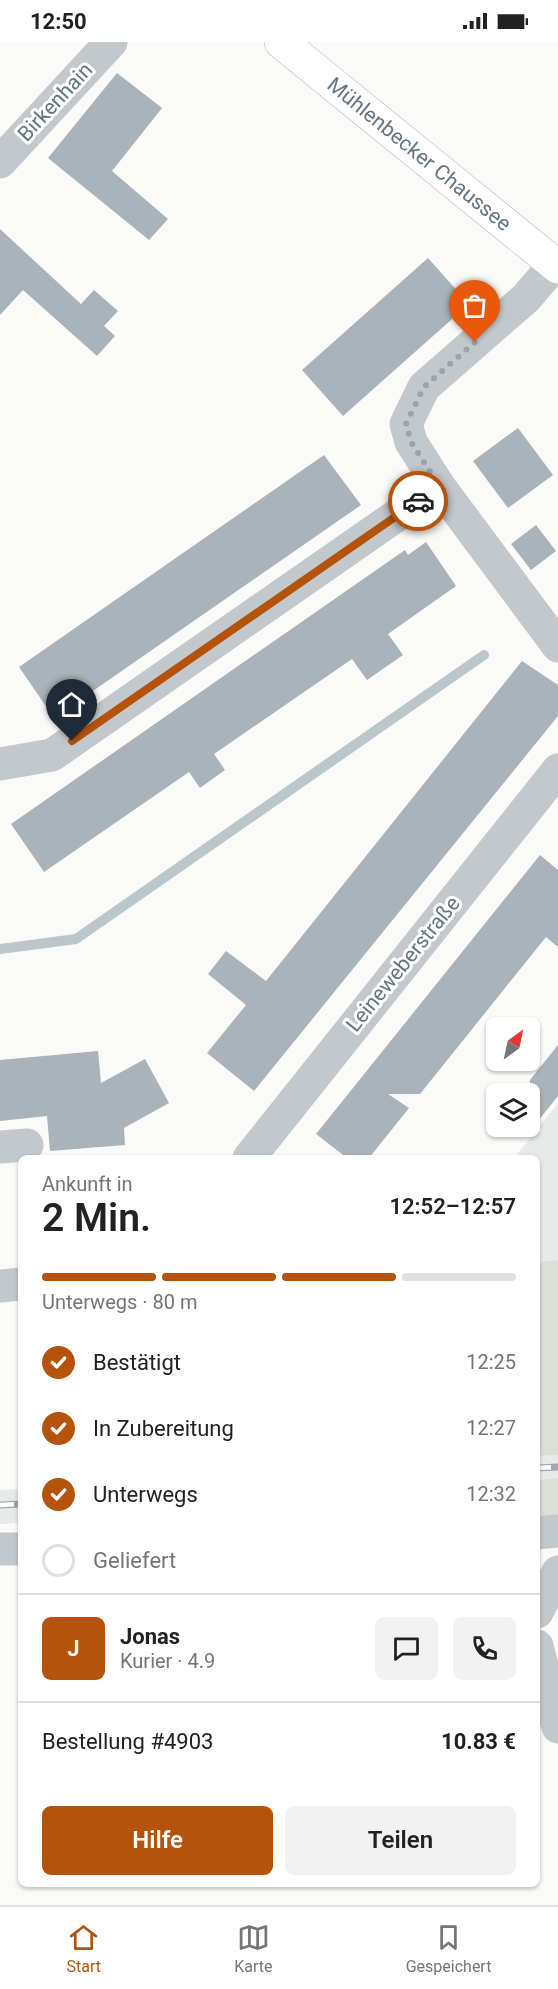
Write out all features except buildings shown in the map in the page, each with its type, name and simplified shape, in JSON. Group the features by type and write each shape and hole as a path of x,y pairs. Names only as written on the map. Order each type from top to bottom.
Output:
{"main road":[{"name":"Mühlenbecker Chaussee","path":"281,42 557,265"}],"street":[{"name":"Birkenhain","path":"0,162 111,42"},
{"path":"557,265 526,298 424,387 406,424 411,442 439,486 558,646"},
{"path":"0,764 52,755 439,486"},
{"name":"Leineweberstraße","path":"251,1155 558,770"},
{"path":"0,1286 18,1284"},
{"path":"540,1533 558,1531"},
{"path":"0,1549 18,1549"},
{"path":"540,1606 558,1572"},
{"path":"540,1658 558,1728"}],"shaded area":[{"path":"558,1103 558,1260 540,1262 540,1155 516,1155 531,1137 540,1137 540,1126"},
{"path":"558,1260 558,1455 540,1456 540,1262"},
{"path":"558,1455 558,1478 540,1480 540,1456"},
{"path":"558,1478 558,1524 540,1526 540,1480"},
{"path":"18,1489 18,1523 0,1524 0,1490"}],"waterway":[{"path":"0,949 76,939 484,655"}],"railway":[{"path":"540,1468 558,1467"},
{"path":"0,1505 18,1504"}],"way so far":[{"path":"418,501 439,486 411,442 406,424 424,387 475,342"}],"route":[{"path":"72,741 418,501"}]}
